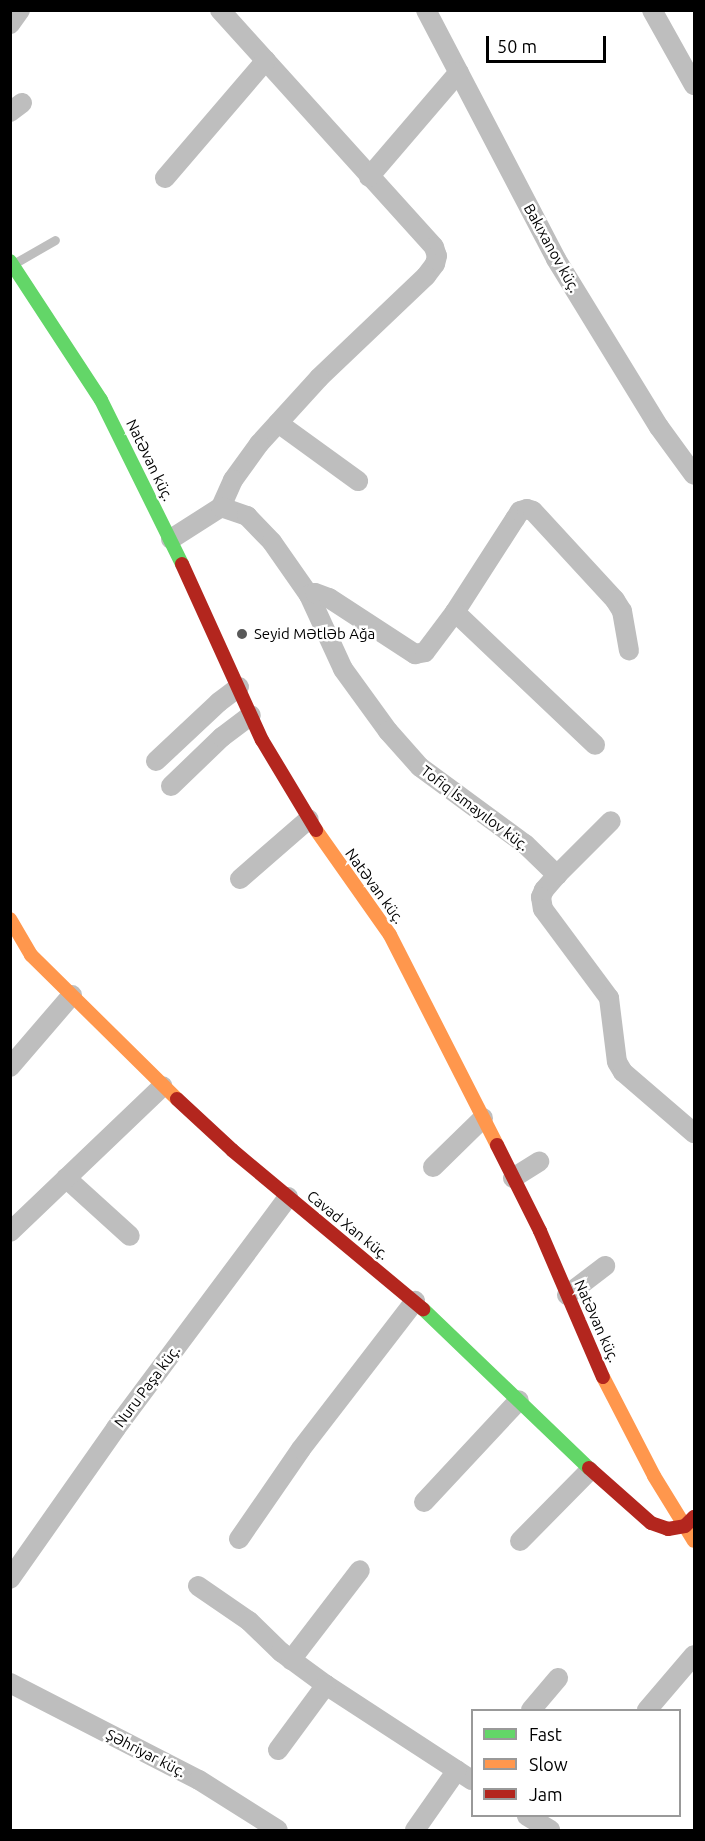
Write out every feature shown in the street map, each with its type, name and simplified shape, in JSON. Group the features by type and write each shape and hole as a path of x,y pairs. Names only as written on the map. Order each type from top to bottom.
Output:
{"street":[{"path":"10,24 20,10"},
{"path":"171,539 221,507 232,480 278,423 319,378 426,276 435,264 437,256 434,247 220,10"},
{"name":"Bakıxanov küç.","path":"426,10 437,36 459,72 556,259 658,427 694,476"},
{"path":"652,10 694,85"},
{"path":"165,178 266,60"},
{"path":"369,177 459,72"},
{"name":"Natəvan küç.","path":"12,263 102,400 171,539 251,715 309,819 390,934 540,1231 624,1420 654,1476 690,1521 694,1541"},
{"path":"278,423 358,481"},
{"name":"Tofiq İsmayılov küç.","path":"221,507 235,510 255,525 286,559 309,595 343,669 388,731 420,767 525,844 557,875"},
{"path":"309,595 315,593 329,598 415,654 425,652 455,612 520,511 527,509 533,511 615,600 622,611 629,650"},
{"path":"455,612 595,745"},
{"path":"156,761 238,687"},
{"path":"171,786 222,737 251,715"},
{"path":"240,879 309,819"},
{"path":"611,821 544,890 541,897 543,909 609,998 617,1062 623,1072 694,1133"},
{"name":"Cavad Xan küç.","path":"10,919 31,955 163,1086 288,1197 415,1301 519,1400 589,1471 651,1523 668,1529 690,1521"},
{"path":"10,1067 72,995"},
{"path":"10,1232 163,1086"},
{"path":"433,1167 483,1118"},
{"path":"513,1178 539,1161"},
{"path":"66,1178 130,1236"},
{"name":"Nuru Paşa küç.","path":"10,1579 116,1428 288,1197"},
{"path":"567,1295 605,1266"},
{"path":"238,1539 301,1449 415,1301"},
{"path":"424,1502 519,1400"},
{"path":"520,1541 589,1471"},
{"path":"291,1660 360,1570"},
{"path":"198,1586 249,1621 291,1660 326,1685 465,1775 415,1830"},
{"path":"648,1709 694,1655"},
{"path":"532,1709 558,1678"},
{"name":"Şəhriyar küç.","path":"10,1683 199,1780 278,1830"},
{"path":"278,1750 326,1685"},
{"path":"530,1817 550,1830"}],"lane":[{"path":"12,263 55,240"}],"traffic: fast":[{"path":"10,261 101,400 182,564"},
{"path":"423,1309 589,1468"}],"traffic: slow":[{"path":"316,830 390,935 497,1145"},
{"path":"10,919 31,955 177,1099"},
{"path":"603,1377 654,1476 694,1541"}],"traffic: jam":[{"path":"182,564 262,740 316,830"},
{"path":"177,1099 232,1150 423,1309"},
{"path":"497,1145 540,1231 603,1377"},
{"path":"589,1468 651,1523 668,1529 685,1526 694,1517"}],"place":[{"name":"Seyid Mətləb Ağa","path":"242,634"}]}
